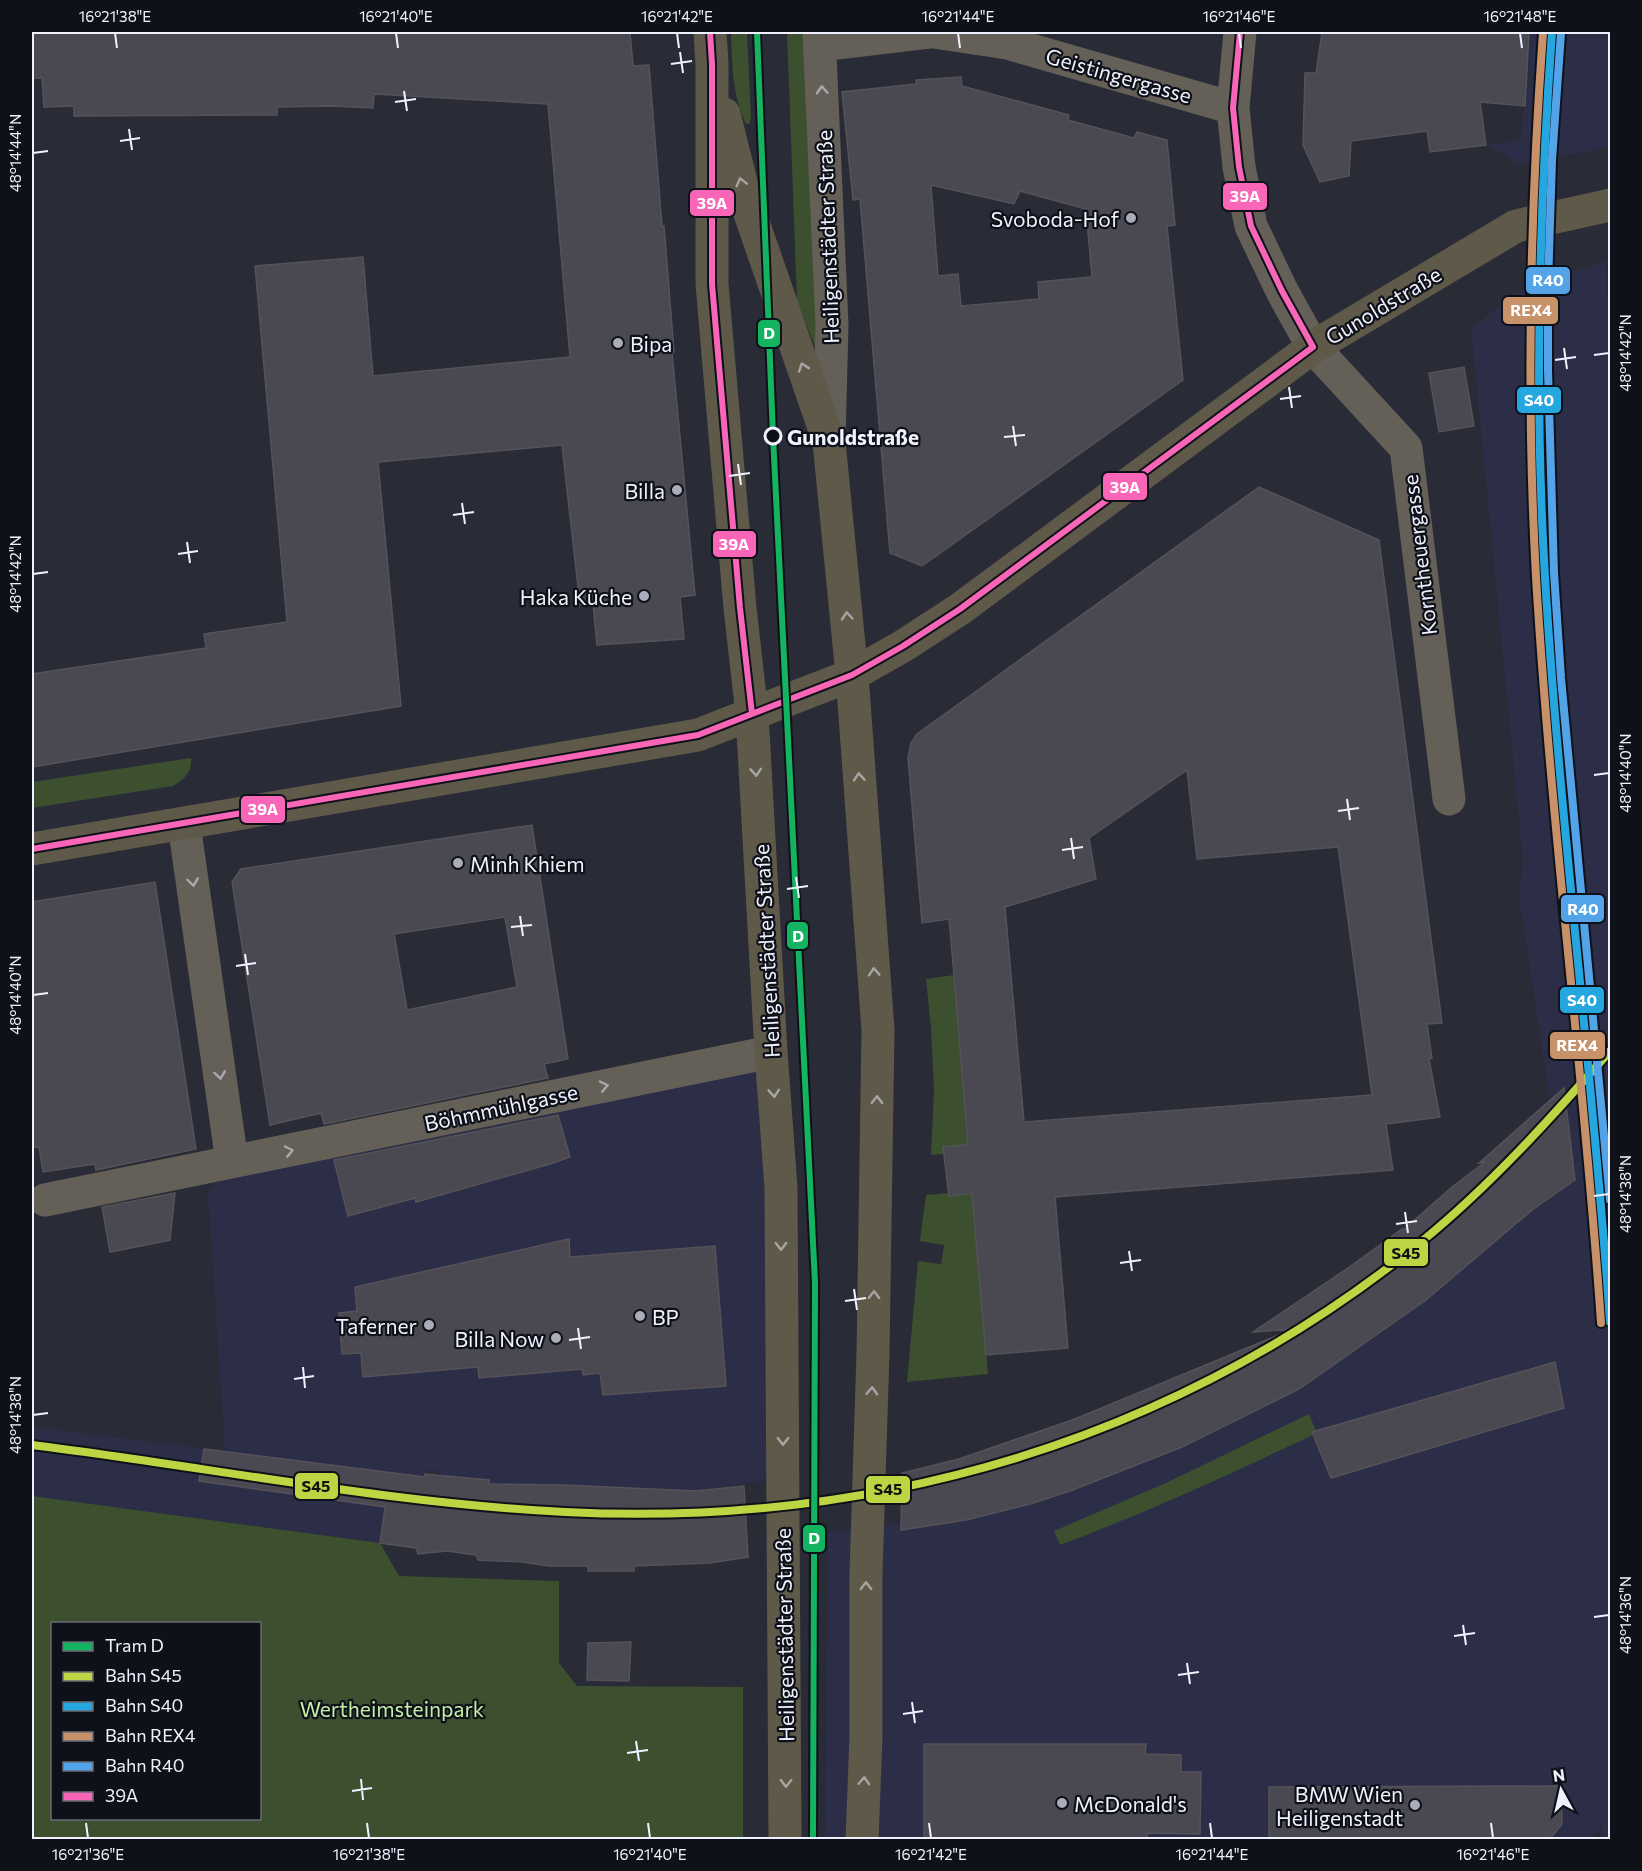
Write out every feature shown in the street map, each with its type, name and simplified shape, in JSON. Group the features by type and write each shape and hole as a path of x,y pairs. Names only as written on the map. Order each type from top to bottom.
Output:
{"main road":[{"name":"Heiligenstädter Straße","path":"710,32 712,284 740,608 752,714 781,1188 786,1839"},
{"name":"Heiligenstädter Straße","path":"712,64 746,202 829,442 852,675 878,1030 873,1353 866,1573 866,1737 862,1839"},
{"name":"Gunoldstraße","path":"32,849 698,735 852,675 960,609 1313,347 1516,226 1611,206"}],"street":[{"name":"Geistingergasse","path":"819,38 932,32 1007,43 1233,108"},
{"name":"Korntheuergasse","path":"1240,32 1233,108 1239,167 1251,226 1282,291 1313,347 1406,448 1449,799"},
{"name":"Heiligenstädter Straße","path":"819,38 832,325 829,442"},
{"path":"184,824 232,1162"},
{"name":"Böhmmühlgasse","path":"45,1200 771,1052"}],"shaded area":[{"path":"1529,32 1610,32 1610,139 1607,148 1518,164 1488,145 1521,140"},
{"path":"1606,260 1610,380 1610,1839 1602,1839 1602,1825 1591,1840 825,1840 828,1532 901,1523 902,1530 966,1520 1070,1491 1182,1447 1281,1398 1365,1344 1426,1300 1563,1186 1519,897 1523,862 1471,329 1513,294"},
{"path":"771,1052 791,1476 712,1490 662,1493 547,1488 547,1485 537,1485 537,1488 441,1479 441,1471 425,1470 425,1477 259,1456 256,1488 385,1507 380,1543 32,1496 32,1427 225,1451 208,1193 232,1162"}],"green space":[{"path":"731,32 747,32 751,118 749,124 746,124 741,113 735,90"},
{"path":"787,32 809,32 817,352 797,300"},
{"path":"191,758 187,775 173,786 32,808 32,782"},
{"path":"954,975 968,1145 944,1147 944,1154 931,1155 934,1090 926,979"},
{"path":"948,1193 949,1196 972,1193 988,1374 907,1382 918,1261 941,1264 944,1245 920,1241 926,1195"},
{"path":"1309,1414 1316,1431 1313,1435 1219,1479 1060,1545 1054,1531 1166,1483"},
{"name":"Wertheimsteinpark","path":"32,1496 380,1543 399,1576 559,1581 559,1663 577,1686 743,1687 743,1839 32,1840"}],"building":[{"path":"32,32 630,32 633,66 649,65 662,226 664,226 674,352 672,352 695,595 680,597 684,639 597,645 593,604 580,605 562,445 378,462 401,706 32,767 32,674 206,648 204,634 287,622 255,266 363,257 373,376 570,357 548,104 374,94 373,108 277,107 277,115 74,116 74,106 44,107 42,78 32,78"},
{"path":"1322,32 1529,32 1525,106 1480,102 1486,145 1430,152 1427,131 1351,141 1349,176 1320,182 1303,145 1305,73 1316,73"},
{"path":"961,77 962,86 1069,115 1068,120 1134,138 1137,132 1167,140 1175,225 1167,226 1183,380 922,566 890,553 860,199 853,200 842,92 916,84 916,80","holes":["931,185 1014,204 1020,191 1086,209 1092,277 1038,282 1039,299 961,306 958,274 938,276"]},
{"path":"1464,367 1474,426 1439,432 1429,373"},
{"path":"1259,487 1379,540 1442,1023 1427,1024 1432,1058 1429,1059 1440,1117 1386,1124 1393,1170 1055,1197 1068,1348 986,1355 972,1193 949,1196 943,1147 968,1145 949,919 922,923 908,758 911,743 917,734","holes":["1187,770 1197,859 1338,847 1372,1095 1024,1122 1005,907 1096,879 1089,838"]},
{"path":"532,825 568,1059 544,1064 548,1078 324,1124 321,1113 270,1125 232,882 241,869","holes":["505,917 517,987 407,1010 394,934"]},
{"path":"155,882 196,1149 96,1170 95,1164 43,1172 39,1147 32,1148 32,902"},
{"path":"1564,1088 1575,1180 1532,1210 1426,1300 1299,1389 1182,1447 1070,1491 966,1520 901,1530 902,1473 959,1459 1075,1419 1293,1329 1253,1332 1402,1229 1402,1231 1452,1187 1485,1162 1479,1163"},
{"path":"558,1115 570,1157 416,1202 415,1198 348,1216 334,1160"},
{"path":"175,1193 170,1240 110,1252 102,1207"},
{"path":"569,1239 570,1257 715,1246 726,1386 603,1395 600,1373 583,1375 582,1369 479,1378 478,1367 363,1377 361,1353 342,1354 339,1313 357,1311 355,1287"},
{"path":"1555,1362 1564,1408 1331,1478 1312,1432"},
{"path":"204,1449 425,1477 425,1474 489,1480 489,1484 696,1491 744,1486 748,1557 710,1563 634,1566 634,1571 588,1571 588,1566 549,1566 478,1560 476,1555 447,1551 418,1554 416,1548 380,1543 385,1507 199,1481"},
{"path":"631,1642 629,1681 587,1680 588,1643"},
{"name":"McDonald's","path":"924,1744 1146,1744 1145,1754 1181,1755 1181,1772 1201,1772 1200,1834 1147,1833 1147,1839 924,1839"},
{"name":"BMW Wien Heiligenstadt","path":"1561,1786 1562,1824 1550,1839 1269,1839 1269,1787"}],"tram line":[{"name":"D","path":"757,32 773,436 815,1283 813,1840"}],"rail line":[{"name":"REX4","path":"1543,32 1532,236 1530,372 1536,577 1550,764 1586,1136 1601,1323"},
{"name":"S40","path":"1552,32 1541,237 1539,373 1545,577 1559,763 1595,1136 1610,1322"},
{"name":"R40","path":"1561,33 1552,160 1548,285 1554,573 1561,678 1610,1200"},
{"name":"S45","path":"32,1445 364,1493 565,1512 682,1513 797,1504 909,1486 1019,1457 1125,1419 1228,1370 1327,1311 1421,1242 1472,1198 1543,1126 1610,1051"}],"transit line":[{"name":"39A","path":"710,32 712,284 740,608 752,714"},
{"name":"39A","path":"1240,32 1233,108 1239,167 1251,226 1282,291 1313,347"},
{"name":"39A","path":"32,849 698,735 852,675 903,646 960,609 1313,347"}],"place":[{"name":"Svoboda-Hof","path":"1131,218"},
{"name":"Bipa","path":"618,343"},
{"name":"Gunoldstraße","path":"773,436"},
{"name":"Billa","path":"677,490"},
{"name":"Haka Küche","path":"644,596"},
{"name":"Minh Khiem","path":"458,863"},
{"name":"BP","path":"640,1316"},
{"name":"Taferner","path":"429,1325"},
{"name":"Billa Now","path":"556,1338"},
{"name":"McDonald's","path":"1062,1803"},
{"name":"BMW Wien Heiligenstadt","path":"1415,1805"}]}
